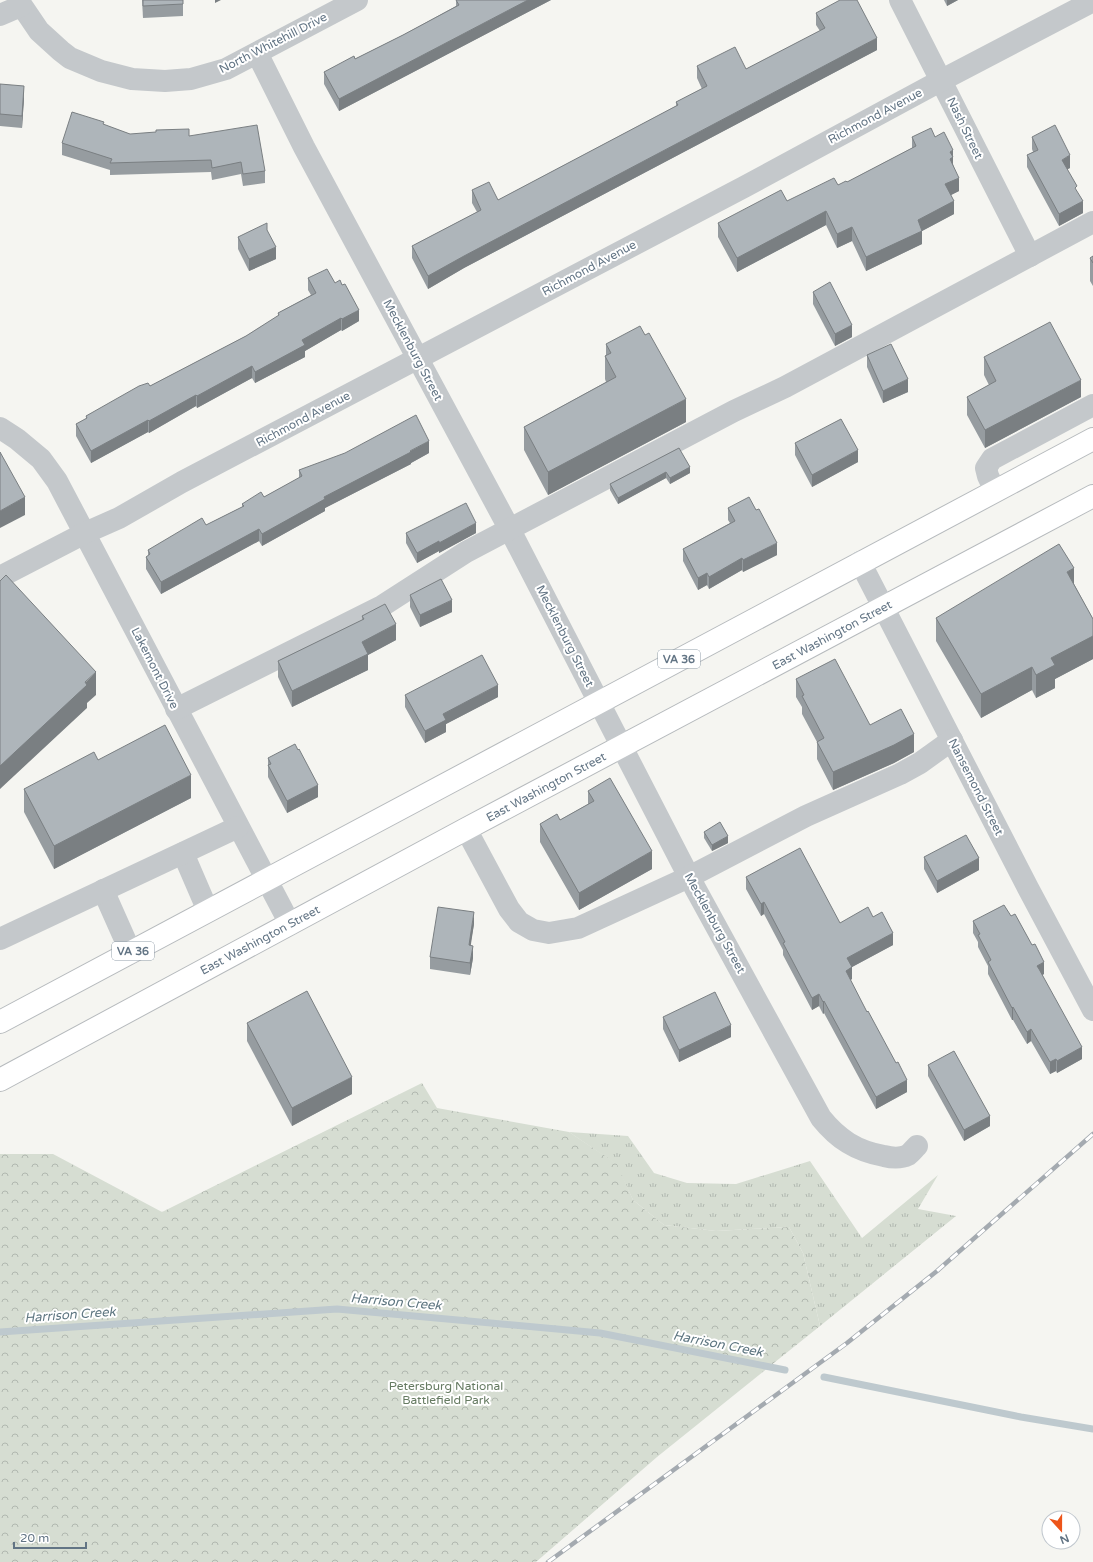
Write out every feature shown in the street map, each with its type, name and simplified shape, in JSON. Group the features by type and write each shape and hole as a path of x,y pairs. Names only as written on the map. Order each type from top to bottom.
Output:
{"highway":[{"name":"VA 36","path":"0,1022 1093,439"},
{"name":"East Washington Street","path":"0,1080 466,829 1093,496"}],"street":[{"name":"North Whitehill Drive","path":"0,15 20,3 39,31 61,52 70,58 101,71 132,79 165,81 191,79 226,68 357,0"},
{"name":"Nash Street","path":"900,0 942,80 970,140 1030,256"},
{"name":"Richmond Avenue","path":"0,577 85,533 119,518 182,482 744,187 942,80 1093,1"},
{"name":"Mecklenburg Street","path":"257,53 304,147 510,530 689,877 821,1118 833,1132 852,1146 872,1154 897,1158 909,1154 917,1146"},
{"path":"176,709 382,606 466,552 734,411 785,387 1093,222"},
{"path":"996,491 988,476 986,468 992,459 1093,405"},
{"name":"Lakemont Drive","path":"0,428 17,439 41,459 57,481 266,881 290,924"},
{"name":"Nansemond Street","path":"860,562 1028,888 1093,1010"},
{"path":"466,829 509,909 519,922 533,930 549,933 578,928 689,877 806,816 900,774 920,763 952,740"},
{"path":"0,939 238,827"},
{"path":"183,853 208,911"},
{"path":"103,890 131,953"}],"green space":[{"name":"Petersburg National Battlefield Park","path":"422,1083 437,1108 569,1132 617,1164 633,1200 664,1225 716,1231 789,1227 803,1253 820,1326 657,1457 536,1562 0,1562 0,1154 53,1154 162,1212"},
{"path":"569,1132 628,1136 654,1173 687,1183 736,1184 810,1161 862,1238 938,1175 918,1209 956,1216 820,1326 803,1253 789,1227 716,1231 664,1225 633,1200 616,1164"}],"building":[{"path":"143,0 183,0 183,4 143,6"},
{"path":"456,0 528,0 339,99 324,72 354,56 355,59 459,5"},
{"path":"840,0 857,0 877,38 428,276 412,246 481,210 472,190 489,182 498,200 678,105 676,102 707,86 697,66 735,47 746,69 825,28 816,13"},
{"path":"0,84 24,86 22,116 0,114"},
{"path":"72,112 104,122 103,124 130,134 156,132 156,130 189,129 189,136 257,125 265,171 243,174 241,162 212,168 211,160 110,163 112,159 62,143"},
{"path":"1055,125 1070,155 1062,160 1077,186 1075,188 1083,201 1059,214 1027,155 1038,150 1032,137"},
{"path":"931,128 935,137 944,132 953,150 950,152 953,157 950,159 959,178 945,184 954,201 918,220 922,231 866,257 852,227 837,234 826,211 737,258 718,223 781,190 787,201 834,178 838,185 846,181 847,182 916,146 912,137"},
{"path":"267,223 267,230 276,247 249,259 238,237"},
{"path":"1093,256 1093,263 1090,258"},
{"path":"327,269 335,283 340,280 342,285 345,284 359,310 342,319 341,318 302,340 305,345 255,372 252,366 91,451 76,424 87,418 86,416 139,386 148,383 150,386 246,336 279,315 278,313 316,293 308,278"},
{"path":"830,282 852,325 835,334 813,292"},
{"path":"1050,322 1081,380 985,430 967,397 996,381 984,357"},
{"path":"640,326 645,335 649,333 686,399 548,472 524,427 616,377 605,356 611,353 606,344"},
{"path":"891,344 908,379 883,391 867,355"},
{"path":"416,415 429,441 410,451 411,452 324,497 325,499 262,534 259,529 161,582 146,557 150,554 148,550 202,518 206,525 244,506 242,504 261,492 264,497 302,476 299,470 345,453"},
{"path":"841,419 858,450 812,475 795,443"},
{"path":"679,448 690,467 670,478 666,472 618,498 610,484"},
{"path":"0,452 25,497 0,511"},
{"path":"749,497 756,510 759,509 777,543 743,560 742,558 709,577 707,573 698,578 683,549 735,521 728,508"},
{"path":"466,503 476,523 417,553 406,533"},
{"path":"1059,544 1074,568 1067,572 1093,619 1093,636 1051,658 1055,665 1036,675 1032,667 981,694 936,618"},
{"path":"6,575 96,672 85,682 87,685 0,766 0,581"},
{"path":"441,579 452,600 420,615 410,595"},
{"path":"385,604 396,624 362,642 368,654 292,691 278,661 364,619 362,616"},
{"path":"482,655 498,685 443,714 446,720 425,731 405,695"},
{"path":"835,659 870,725 901,709 914,734 894,745 833,772 817,742 824,738 802,696 804,695 796,679"},
{"path":"165,725 191,775 54,846 24,789 94,752 98,760"},
{"path":"295,744 318,785 287,801 268,765 271,764 268,758"},
{"path":"610,778 652,851 579,893 540,824 557,814 560,820 594,801 588,791"},
{"path":"720,822 728,836 712,845 704,832"},
{"path":"966,835 979,858 937,881 924,857"},
{"path":"800,848 840,923 868,907 873,917 882,912 893,933 847,958 852,967 846,971 867,1012 868,1011 896,1063 898,1062 907,1080 876,1097 824,1001 823,1002 819,994 812,998 783,943 785,942 764,902 761,904 746,877"},
{"path":"1004,905 1011,916 1015,914 1032,945 1035,944 1044,962 1037,966 1082,1047 1057,1061 1056,1059 1050,1062 1031,1029 1027,1032 1013,1007 1012,1008 988,962 991,960 978,935 980,934 973,921"},
{"path":"438,907 474,912 469,945 473,946 470,963 430,957"},
{"path":"307,991 352,1077 292,1108 247,1023"},
{"path":"715,992 731,1025 679,1050 663,1017"},
{"path":"954,1051 990,1116 964,1130 928,1065"}],"waterway":[{"name":"Harrison Creek","path":"0,1332 337,1309 600,1333 785,1370"},
{"name":"Harrison Creek","path":"824,1377 1021,1417 1093,1429"}],"railway":[{"path":"548,1562 847,1343 937,1271 1093,1134"}]}
